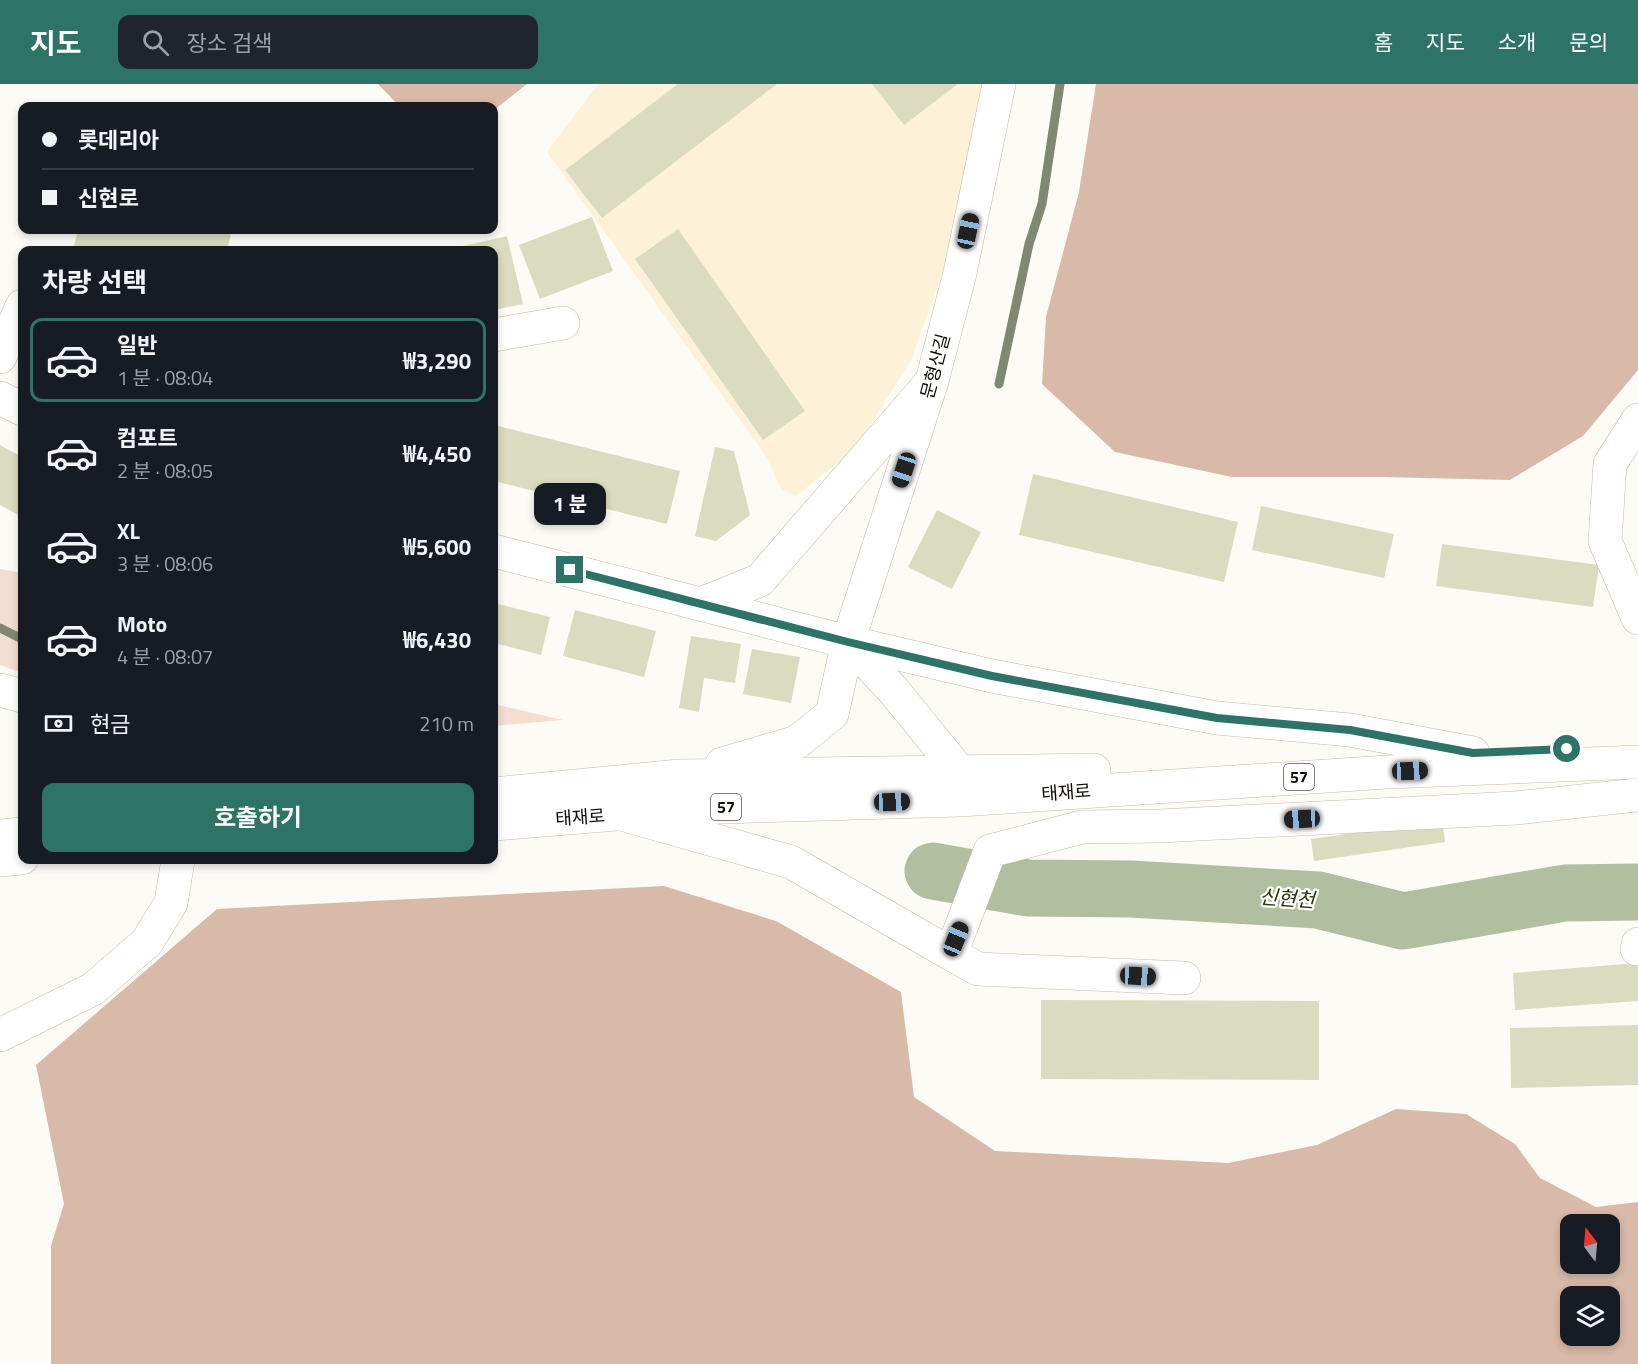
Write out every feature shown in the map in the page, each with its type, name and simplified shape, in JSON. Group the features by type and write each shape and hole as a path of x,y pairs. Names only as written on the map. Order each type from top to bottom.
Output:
{"main road":[{"name":"문형산길","path":"679,776 797,742 832,714 848,642 932,381 960,273 999,84"},
{"path":"0,357 18,315"},
{"path":"498,334 563,323"},
{"path":"701,604 760,580 932,381"},
{"path":"0,398 18,408"},
{"path":"1638,420 1610,464 1605,541 1638,618"},
{"path":"498,552 848,642 992,676 1217,718 1350,730 1473,753"},
{"path":"848,642 893,690 960,785"},
{"path":"0,690 18,695"},
{"name":"태재로","path":"498,824 1131,769 1638,746"},
{"name":"태재로","path":"498,794 679,776 960,785 1638,762"},
{"path":"950,947 990,851 1082,827 1160,826 1516,808 1638,795"},
{"path":"623,814 791,862 950,947 978,969 1184,978"},
{"path":"0,836 18,834"},
{"path":"0,860 18,858"},
{"path":"0,1035 93,989 147,942 171,903 177,864"}],"shaded area":[{"path":"378,84 527,84 498,107 498,102 395,102"},
{"path":"598,84 984,84 948,258 911,360 855,449 796,496 781,489 767,458 547,152"},
{"path":"1096,84 1638,84 1638,370 1583,436 1510,480 1232,477 1115,452 1042,384 1046,317 1079,192"},
{"path":"0,569 18,572 18,672 0,665"},
{"path":"498,705 563,720 498,726"},
{"path":"664,886 776,921 901,992 914,1097 995,1151 1228,1163 1317,1145 1396,1109 1466,1114 1515,1144 1540,1178 1596,1207 1638,1202 1638,1364 51,1364 51,1246 64,1204 36,1065 217,909"}],"building":[{"path":"678,84 777,84 602,218 565,170"},
{"path":"872,84 958,84 904,125"},
{"path":"592,217 613,271 540,299 519,245"},
{"path":"678,229 805,411 763,440 635,259"},
{"path":"77,234 231,234 228,246 74,246"},
{"path":"507,236 523,304 498,309 498,246 463,246"},
{"path":"498,426 680,471 667,524 498,482"},
{"path":"0,445 18,455 18,515 0,505"},
{"path":"715,447 734,451 750,515 716,541 695,536"},
{"path":"1033,474 1238,522 1224,582 1019,535"},
{"path":"1261,506 1394,534 1384,578 1252,550"},
{"path":"937,510 981,532 952,589 908,567"},
{"path":"1442,544 1599,565 1593,607 1436,586"},
{"path":"498,604 550,617 541,655 498,644"},
{"path":"575,610 656,631 644,677 563,656"},
{"path":"691,636 741,644 735,683 704,678 699,712 679,708"},
{"path":"752,649 800,657 791,703 743,694"},
{"path":"1442,820 1445,842 1314,861 1311,839"},
{"path":"1638,963 1638,1001 1515,1010 1513,973"},
{"path":"1041,1000 1319,1001 1319,1080 1041,1079"},
{"path":"1638,1025 1638,1085 1511,1088 1510,1028"}],"waterway":[{"path":"999,384 1029,244 1042,204 1060,84"},
{"path":"0,628 18,637"},
{"name":"신현천","path":"933,871 1028,888 1131,889 1318,900 1403,921 1565,893 1638,892"}],"route":[{"path":"570,570 848,642 992,676 1217,718 1350,730 1473,753 1567,749"}]}
